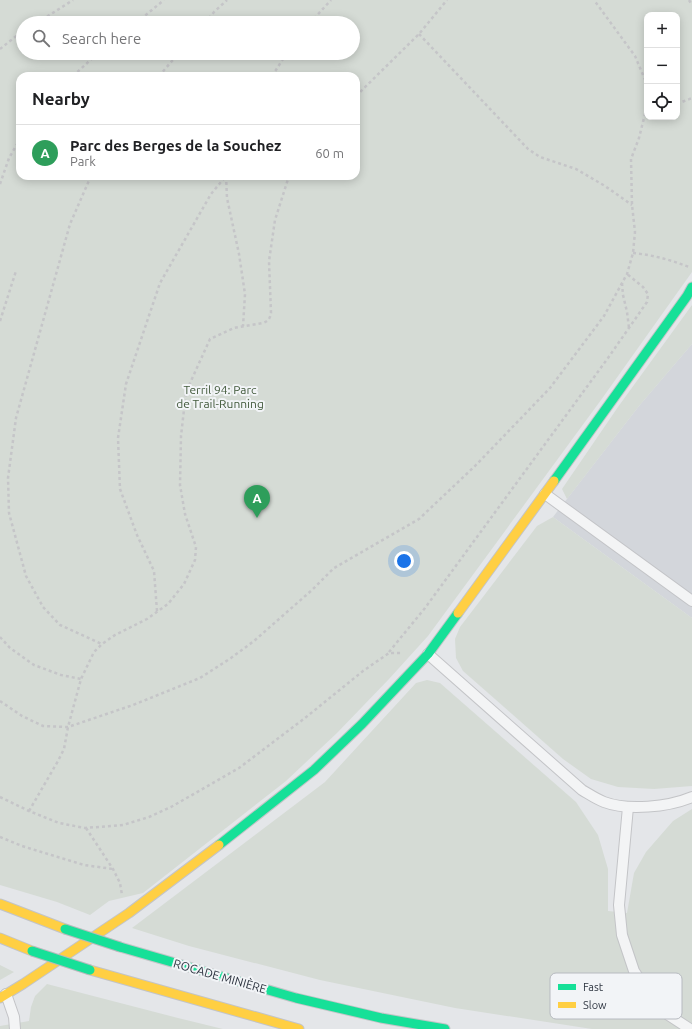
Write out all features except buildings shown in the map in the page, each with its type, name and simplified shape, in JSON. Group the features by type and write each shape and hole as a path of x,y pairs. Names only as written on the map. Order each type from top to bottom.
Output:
{"main road":[{"path":"3,996 129,913 235,833 314,770 362,724 428,654 545,494 692,287"},
{"name":"ROCADE MINIÈRE","path":"0,904 65,929 120,947 296,998 381,1018 444,1029"},
{"path":"0,938 32,951 90,970 299,1029"}],"lane":[{"path":"545,494 692,601"},
{"path":"428,654 582,790 605,802 628,807 653,806 681,801 692,797"},
{"path":"628,807 619,905 622,935 635,973"},
{"path":"3,996 14,1017 15,1029"},
{"path":"675,1019 690,1029"}],"path":[{"path":"48,16 73,0"},
{"path":"145,16 164,0"},
{"path":"210,16 227,0"},
{"path":"316,16 331,0"},
{"path":"360,92 419,34 447,0"},
{"path":"594,0 634,56 646,84"},
{"path":"689,0 692,5"},
{"path":"419,34 528,149 540,157 576,169 605,186 632,205"},
{"path":"0,49 16,36"},
{"path":"77,72 90,60"},
{"path":"162,72 173,60"},
{"path":"275,72 282,60"},
{"path":"680,103 692,98"},
{"path":"0,701 22,716 44,726 68,726 133,705 200,678 254,641 312,590 334,568 420,519 475,466 550,388 604,316 627,274 633,253 635,232 632,205 631,159 639,138 644,118"},
{"path":"0,184 9,158 16,146"},
{"path":"88,180 70,224 16,418 8,478 9,513 26,576 43,607 60,625 102,644"},
{"path":"157,611 154,571 137,534 120,489 118,438 126,384 160,283 211,194 223,180"},
{"path":"226,180 226,198 239,254 245,294 243,326"},
{"path":"30,811 64,749 68,726 81,679 94,652 115,635 147,619 168,604 184,584 195,560 196,547 185,514 180,485 181,436 186,392 210,339 234,328 263,323 268,321 270,318 272,313 269,261 274,220 288,180"},
{"path":"633,253 651,255 692,269"},
{"path":"0,321 16,271"},
{"path":"0,797 60,823 85,828 123,825 149,817 171,807 239,768 306,718 363,671 389,653 425,608 647,302 648,294 643,287 627,274"},
{"path":"622,283 623,295 628,312 629,328"},
{"path":"0,637 10,648 34,665 61,675 81,679"},
{"path":"389,653 404,653"},
{"path":"85,828 113,869 120,883 122,900 129,913"},
{"path":"0,837 22,846 84,865 113,869"}],"shaded area":[{"path":"692,344 692,618 553,517 639,406"}],"green space":[{"name":"Terril 94: Parc de Trail-Running","path":"0,0 692,0 692,272 601,400 428,636 389,679 337,733 286,781 143,893 109,901 90,915 57,902 0,885"},
{"path":"692,305 692,344 639,406 567,499 562,489 618,407"},
{"path":"553,517 692,618 692,786 654,789 618,787 591,779 563,759 463,671 456,658 455,639 460,627 537,526"},
{"path":"427,680 440,683 576,802 598,835 608,869 608,911 627,913 634,873 646,852 673,821 692,809 692,1029 592,1029 455,1008 320,980 189,946 132,928 325,782 416,683"},
{"path":"0,965 14,972 0,980"},
{"path":"47,984 223,1029 0,1029 0,1026 29,1021 31,1007 35,996"}],"traffic: fast":[{"path":"554,481 692,287"},
{"path":"219,845 314,770 362,724 428,654 458,613"},
{"path":"65,929 120,947"},
{"path":"120,947 296,998 381,1018 445,1029"},
{"path":"32,951 90,970"}],"traffic: slow":[{"path":"458,613 554,481"},
{"path":"0,998 129,913 219,845"},
{"path":"0,904 65,929"},
{"path":"0,938 32,951"},
{"path":"90,970 299,1029"}],"place":[{"name":"Parc des Berges de la Souchez","path":"257,518"}]}
